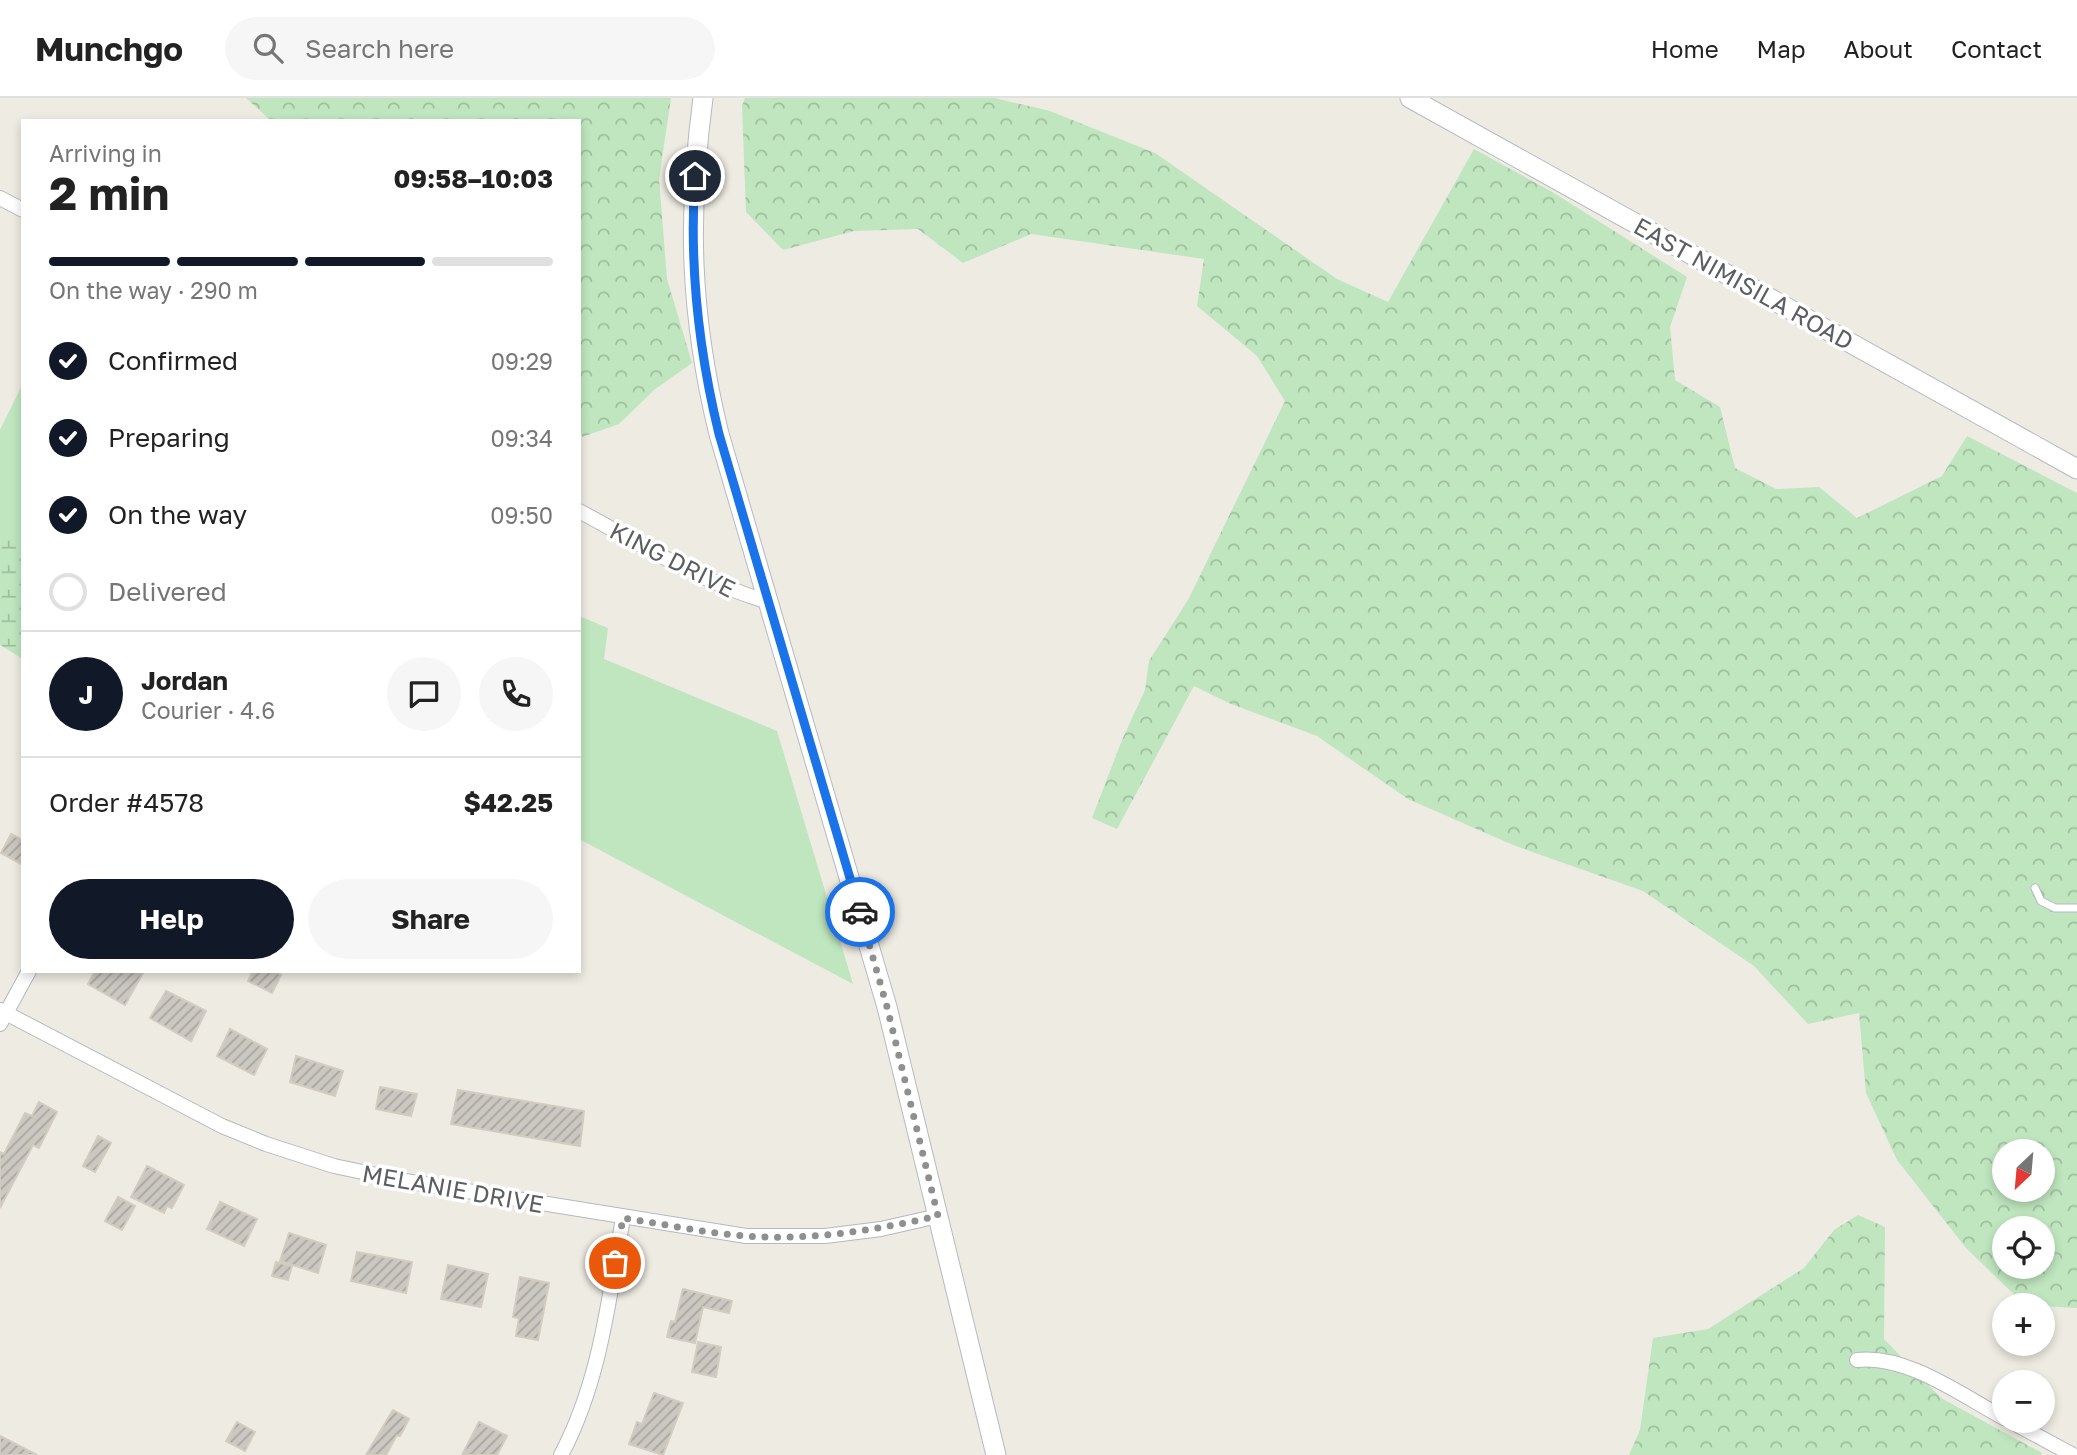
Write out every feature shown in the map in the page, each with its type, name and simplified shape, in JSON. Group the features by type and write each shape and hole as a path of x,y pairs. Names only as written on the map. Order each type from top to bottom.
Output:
{"main road":[{"path":"703,98 692,249 700,345 719,434 887,1007 996,1455"},
{"name":"EAST NIMISILA ROAD","path":"1410,98 2077,469"}],"street":[{"path":"0,198 21,209"},
{"name":"KING DRIVE","path":"581,512 707,579 737,593 769,602"},
{"path":"2,1016 28,973"},
{"name":"MELANIE DRIVE","path":"2,1016 222,1126 334,1166 405,1181 746,1236 825,1236 881,1229 938,1216"},
{"path":"561,1455 583,1405 597,1359 623,1218"},
{"path":"1857,1360 1885,1360 1904,1365 1992,1412"},
{"path":"2032,1433 2073,1455"}],"lane":[{"path":"2035,888 2041,901 2055,908 2077,908"}],"green space":[{"path":"246,98 671,98 659,179 667,279 692,363 654,390 619,424 582,437 581,119 269,119"},
{"path":"745,98 994,98 1050,111 1155,153 1337,279 1388,302 1474,149 1554,193 1687,277 1670,327 1675,380 1720,407 1735,468 1776,489 1819,487 1857,518 1942,476 1967,436 2077,493 2077,1308 2055,1307 2055,1293 2013,1293 1998,1279 2055,1279 2055,1216 1992,1216 1992,1273 1966,1248 1897,1160 1866,1093 1859,1013 1808,1024 1754,966 1643,891 1513,845 1408,799 1317,736 1231,704 1194,686 1117,829 1092,818 1122,740 1145,690 1149,661 1188,600 1285,401 1257,356 1197,306 1204,259 1031,234 963,263 918,229 854,231 783,250 746,212 742,106"},
{"path":"21,387 21,546 0,536 0,430"},
{"path":"0,533 21,544 21,658 0,645"},
{"path":"581,617 608,628 604,659 777,731 853,984 581,840"},
{"path":"1858,1215 1885,1227 1884,1339 1941,1398 1992,1426 1992,1433 2005,1433 2042,1453 2041,1455 1629,1455 1640,1430 1653,1338 1708,1329 1804,1268 1834,1230"}],"building":[{"path":"11,834 21,839 21,864 1,853"},
{"path":"94,973 143,973 125,1005 88,984"},
{"path":"252,973 281,975 272,993 248,981"},
{"path":"166,991 206,1011 191,1041 150,1018"},
{"path":"230,1029 267,1049 254,1075 217,1056"},
{"path":"296,1056 343,1071 335,1096 290,1082"},
{"path":"380,1087 417,1094 411,1116 376,1109"},
{"path":"458,1090 584,1111 580,1146 451,1124"},
{"path":"39,1102 57,1112 39,1148 33,1145 0,1208 0,1152 4,1154 25,1113 32,1116"},
{"path":"98,1136 111,1143 95,1172 83,1166"},
{"path":"147,1166 184,1185 172,1208 167,1206 164,1213 131,1197"},
{"path":"118,1197 135,1206 122,1230 105,1221"},
{"path":"220,1202 257,1219 244,1246 207,1229"},
{"path":"289,1233 326,1245 318,1273 280,1261"},
{"path":"357,1252 412,1262 406,1293 351,1281"},
{"path":"276,1262 292,1266 288,1280 272,1276"},
{"path":"448,1265 488,1274 481,1307 441,1299"},
{"path":"520,1277 549,1283 538,1340 516,1336 519,1318 513,1317"},
{"path":"683,1289 732,1301 729,1313 703,1307 695,1343 667,1337 671,1321 675,1322"},
{"path":"698,1342 721,1347 716,1377 692,1372"},
{"path":"654,1393 683,1403 663,1455 629,1444 637,1422 642,1424"},
{"path":"393,1410 409,1419 400,1436 397,1435 386,1455 366,1455"},
{"path":"237,1422 255,1432 245,1451 226,1441"},
{"path":"479,1422 507,1436 497,1455 462,1455"},
{"path":"0,1436 37,1455 0,1455"}],"way so far":[{"path":"615,1263 623,1218 746,1236 785,1237 825,1236 881,1229 938,1216 887,1007 860,912"}],"route":[{"path":"695,176 692,249 695,303 708,388 719,434 860,912"}]}
